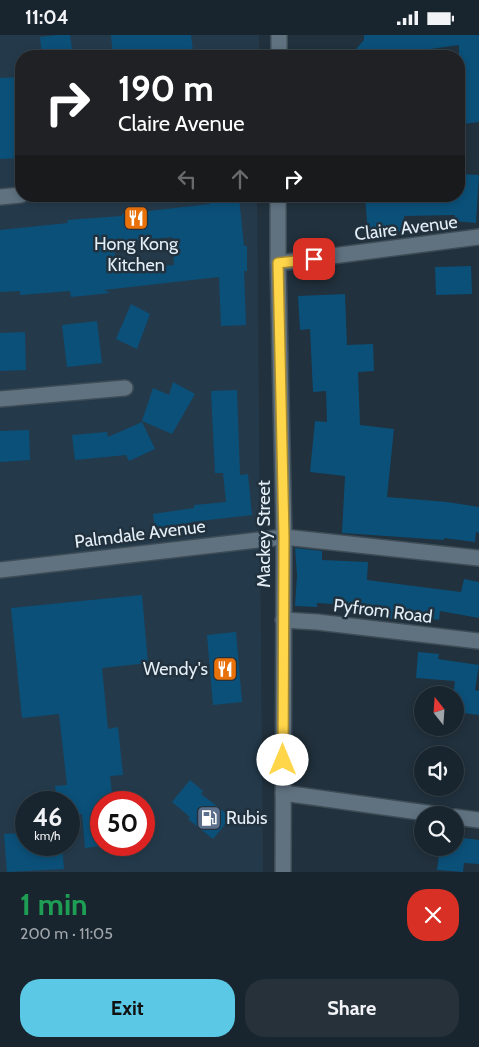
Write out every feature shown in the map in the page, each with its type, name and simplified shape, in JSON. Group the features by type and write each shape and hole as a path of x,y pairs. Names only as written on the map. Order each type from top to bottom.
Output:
{"street":[{"path":"279,50 280,35"},
{"path":"0,197 15,196"},
{"name":"Mackey Street","path":"278,202 284,537 283,872"},
{"name":"Claire Avenue","path":"278,263 479,237"},
{"path":"0,399 125,388"},
{"name":"Palmdale Avenue","path":"0,570 284,537 479,558"},
{"name":"Pyfrom Road","path":"283,620 317,622 479,641"},
{"path":"283,793 414,811"},
{"path":"464,818 479,820"}],"shaded area":[{"path":"0,35 259,35 259,50 15,50 15,202 257,202 263,872 0,872"}],"building":[{"path":"70,35 72,50 41,50 40,37"},
{"path":"111,35 191,35 193,50 112,50"},
{"path":"364,35 479,35 479,122 465,124 465,50 459,50 459,45 423,50 355,50 364,40"},
{"path":"15,77 15,158 0,159 0,78"},
{"path":"465,174 479,175 476,223 454,221 455,215 404,216 405,231 368,234 365,202 465,202"},
{"path":"210,202 240,202 244,246 247,246 247,271 244,271 246,325 221,326 219,277 104,290 110,293 71,297 70,291 20,295 20,291 0,292 0,230 68,223 67,220 122,216 122,214 210,204","holes":["172,237 174,265 116,270 114,243"]},
{"path":"471,266 472,294 436,295 435,267"},
{"path":"345,294 347,345 373,344 374,371 358,372 360,425 394,429 387,497 447,502 479,507 479,533 476,532 475,542 444,538 444,540 342,533 345,476 310,472 315,421 327,422 326,391 313,392 310,329 300,330 298,296"},
{"path":"131,304 150,314 137,349 116,339"},
{"path":"97,321 102,363 67,367 62,325"},
{"path":"25,332 26,370 0,371 0,333"},
{"path":"173,382 195,394 172,434 142,421 153,388 169,395"},
{"path":"237,390 240,475 248,474 252,515 191,522 193,531 156,536 153,514 194,508 194,505 226,502 223,473 215,473 211,391"},
{"path":"142,422 155,449 129,461 126,455 75,460 72,435 107,432 108,437"},
{"path":"29,430 30,460 0,462 0,431"},
{"path":"295,548 322,551 322,560 368,562 367,580 461,592 464,579 479,582 479,618 440,611 439,620 408,615 408,621 379,617 381,607 317,603 317,607 295,606 297,575"},
{"path":"142,595 148,663 102,668 108,729 118,727 123,775 110,776 112,791 90,791 90,847 85,848 82,814 80,814 80,791 56,791 55,786 67,785 59,714 22,718 11,608"},
{"name":"Wendy's","path":"236,632 242,702 213,705 207,635"},
{"path":"418,652 439,654 438,659 479,665 475,690 479,691 479,715 464,713 464,686 454,686 455,681 416,678"},
{"path":"190,780 203,791 201,794 231,817 213,839 188,819 190,817 172,802"},
{"path":"4,834 15,834 15,856 63,856 64,869 7,872"},
{"path":"464,838 479,840 479,864 464,863 463,872 437,870 439,856 464,856"}],"place":[{"name":"Hong Kong Kitchen","path":"136,218"},
{"name":"Wendy's","path":"225,669"},
{"name":"Rubis","path":"209,818"}],"route":[{"path":"283,760 284,537 278,263 314,259"}]}
